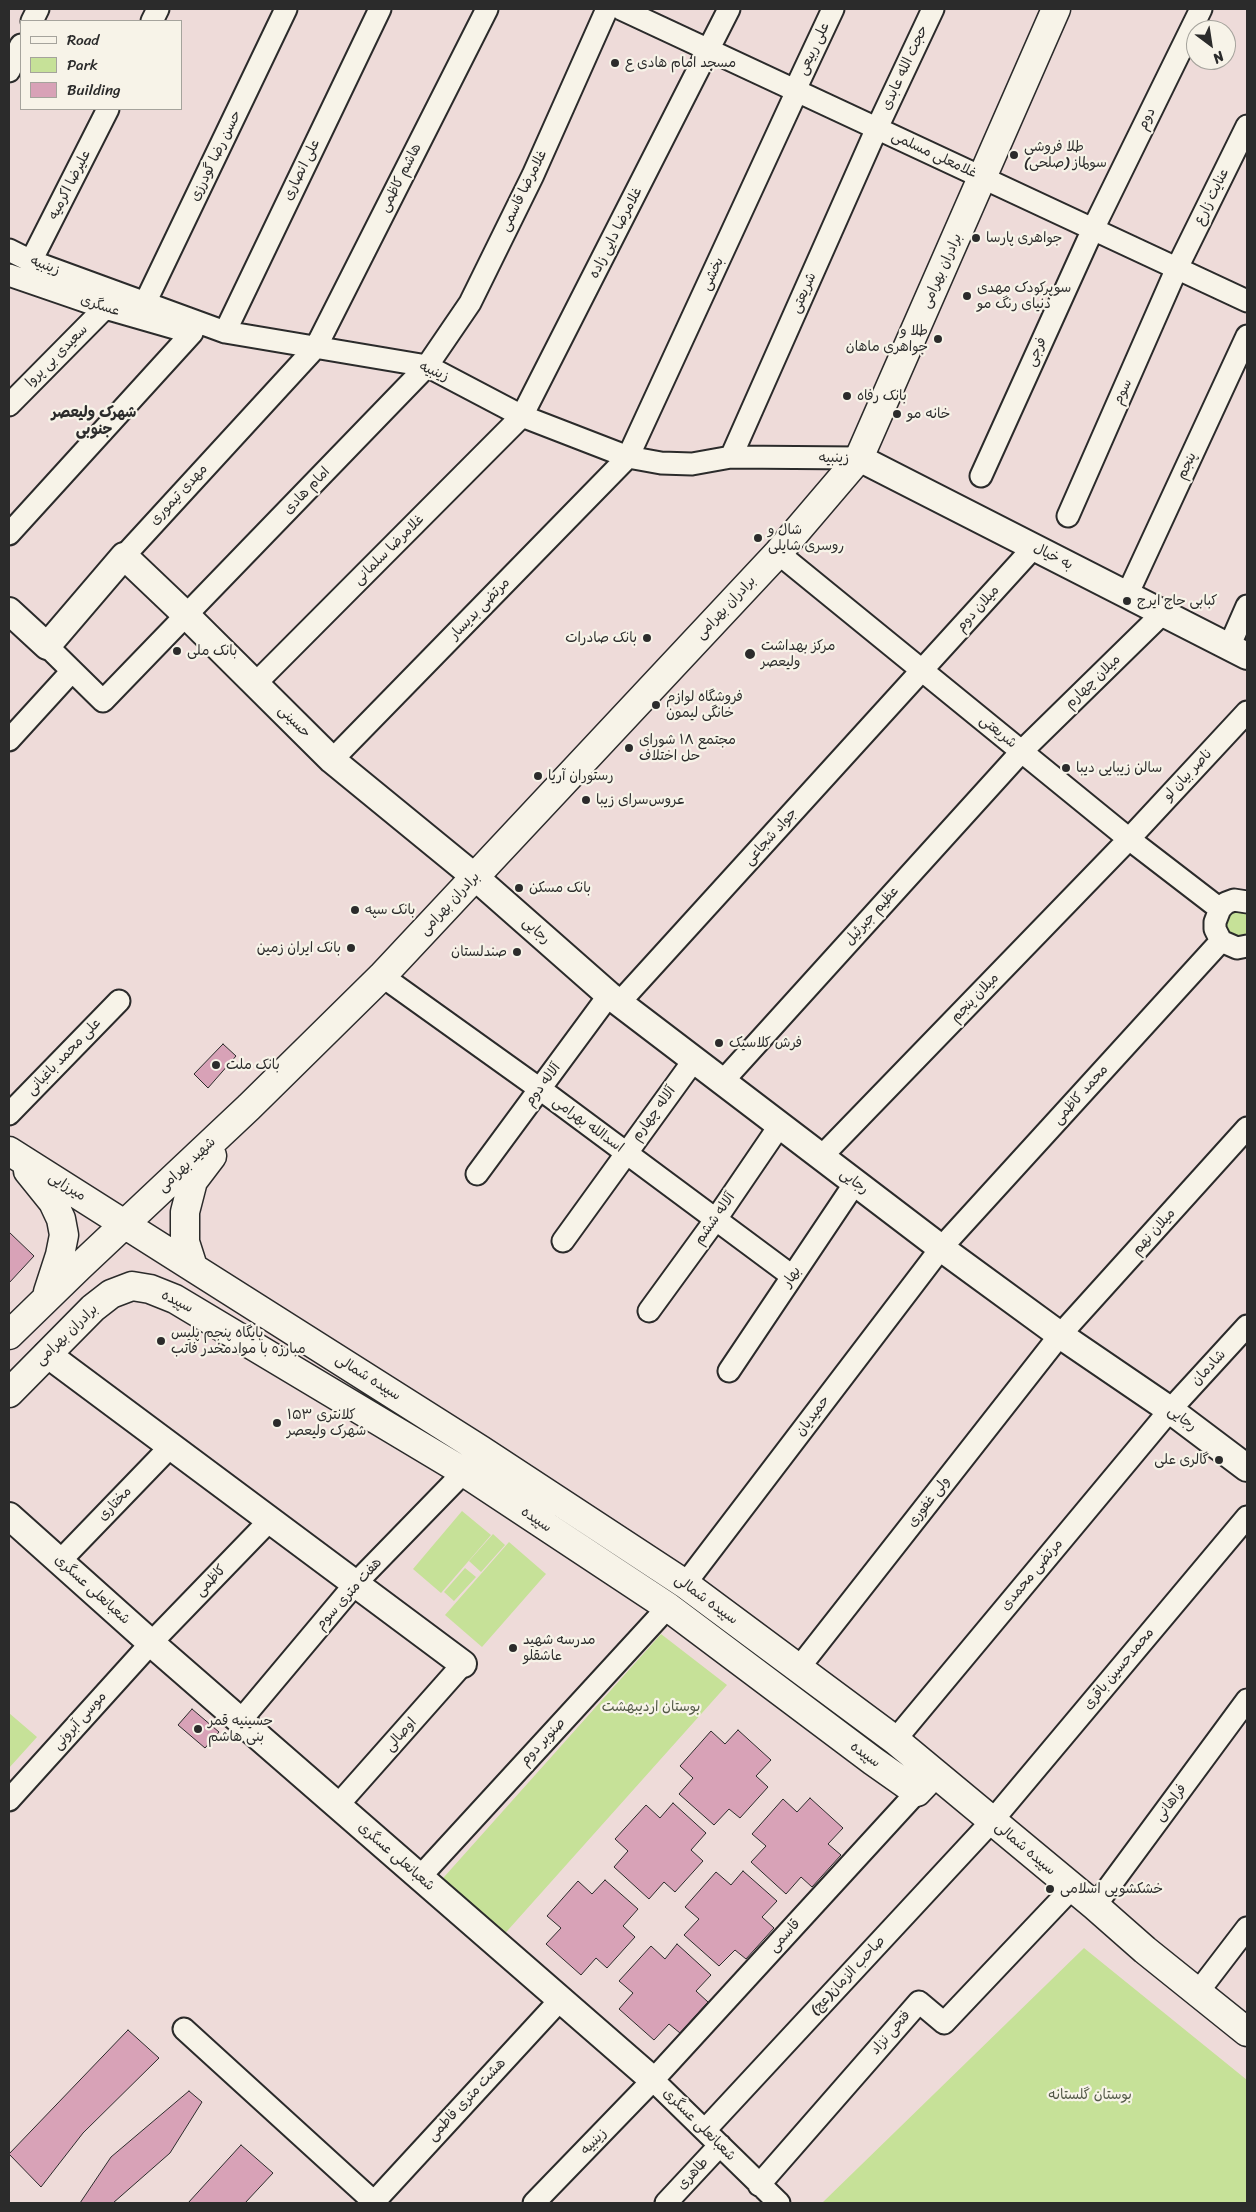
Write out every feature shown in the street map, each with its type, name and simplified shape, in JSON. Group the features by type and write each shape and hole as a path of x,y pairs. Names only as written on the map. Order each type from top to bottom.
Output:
{"main road":[{"name":"برادران بهرامی","path":"249,1107 382,976 778,553 859,458 1056,9"},
{"name":"شهید بهرامی","path":"125,1223 249,1107"},
{"path":"192,1267 185,1242 185,1212 193,1181 249,1107"},
{"path":"11,1153 53,1202 61,1220 64,1235 60,1255 38,1306"},
{"name":"میرزایی","path":"11,1153 125,1223"},
{"path":"9,1336 125,1223"},
{"name":"سپیده شمالی","path":"125,1223 686,1584 895,1740 926,1783 992,1821 1145,1950 1247,2032"},
{"name":"برادران بهرامی","path":"9,1393 93,1308 111,1294 132,1286"},
{"name":"سپیده","path":"132,1286 150,1289 175,1299 464,1472 668,1607 873,1762 926,1783"},
{"path":"38,1306 53,1305 57,1308 60,1325 52,1349"},
{"path":"405,1436 421,1412"},
{"path":"571,1543 588,1521"}],"street":[{"name":"حسن رضا گودرزی","path":"146,303 286,9"},
{"name":"علی انصاری","path":"225,332 380,9"},
{"name":"هاشم کاظمی","path":"316,347 487,9"},
{"name":"غلامرضا قاسمی","path":"427,366 470,303 533,175 607,9"},
{"name":"غلامعلی مسلمی","path":"621,9 1247,301"},
{"name":"غلامرضا دایی زاده","path":"522,416 729,9"},
{"name":"علی ربیعی","path":"796,91 833,9"},
{"name":"حجت الله عابدی","path":"876,128 933,9"},
{"name":"دوم","path":"1093,229 1201,9"},
{"path":"9,71 20,47"},
{"name":"بخشی","path":"628,457 796,91"},
{"name":"علیرضا اکرمیه","path":"31,262 107,110"},
{"name":"عنایت زارع","path":"1177,268 1247,126"},
{"name":"شریعتی","path":"731,458 876,128"},
{"name":"فرجی","path":"981,476 1093,229"},
{"name":"زینبیه","path":"9,250 31,262 225,332 427,366 522,416 628,457 661,463 692,464 731,458 859,458"},
{"name":"سوم","path":"1068,516 1177,268"},
{"name":"عسگری","path":"9,276 105,308 192,333 9,534"},
{"name":"سعیدی بی پروا","path":"9,404 105,308"},
{"name":"پنجم","path":"1127,595 1247,336"},
{"name":"مهدی تیموری","path":"47,646 124,556 316,347"},
{"name":"امام هادی","path":"72,671 103,701 427,366"},
{"name":"غلامرضا سلمانی","path":"256,683 522,416"},
{"name":"مرتضی بدیسار","path":"332,760 628,457"},
{"name":"به خیال","path":"859,458 1238,652"},
{"name":"میلان دوم","path":"923,670 1034,547"},
{"name":"شریعتی","path":"778,553 1129,839 1220,909"},
{"name":"حسینی","path":"124,556 256,683 332,760 475,877"},
{"path":"1238,652 1247,606"},
{"path":"9,610 72,671 9,740"},
{"name":"میلان چهارم","path":"1022,751 1163,613"},
{"name":"جواد شجاعی","path":"614,999 923,670"},
{"name":"ناصر بیان لو","path":"1129,839 1247,712"},
{"name":"عظیم جبرئیل","path":"722,1082 1022,751"},
{"name":"میلان پنجم","path":"821,1156 1129,839"},
{"name":"رجایی","path":"475,877 614,999 722,1082 1060,1336 1170,1410 1247,1468"},
{"path":"1247,902 1234,900 1220,909 1215,922 1215,929 1222,941 1237,948 1247,946"},
{"name":"محمد کاظمی","path":"941,1248 1222,941"},
{"name":"اسدالله بهرامی","path":"382,976 540,1089 792,1276"},
{"name":"آلاله دوم","path":"477,1174 540,1089 614,999"},
{"name":"علی محمد باغبانی","path":"9,1114 119,1000"},
{"name":"آلاله چهارم","path":"563,1241 694,1060"},
{"name":"آلاله ششم","path":"649,1311 716,1219 780,1125"},
{"name":"میلان نهم","path":"1060,1336 1247,1128"},
{"name":"بهار","path":"729,1371 855,1183"},
{"name":"حمیدیان","path":"686,1584 941,1248"},
{"name":"شادمان","path":"1170,1410 1247,1326"},
{"name":"ولی غفوری","path":"798,1669 1060,1336"},
{"path":"52,1349 171,1446 463,1664"},
{"name":"مرتضی محمدی","path":"895,1740 1170,1410"},
{"name":"مختاری","path":"60,1561 171,1446"},
{"name":"هفت متری سوم","path":"241,1720 356,1583 464,1472"},
{"name":"شعبانعلی عسگری","path":"9,1516 150,1643 241,1720 419,1878 653,2080 778,2203"},
{"name":"محمدحسین باقری","path":"992,1821 1247,1517"},
{"name":"کاظمی","path":"150,1643 271,1519"},
{"name":"صنوبر دوم","path":"419,1878 668,1607"},
{"name":"موسی آبرونی","path":"9,1800 150,1643"},
{"name":"اوصالی","path":"338,1806 463,1664"},
{"name":"فراهانی","path":"1095,1906 1247,1700"},
{"name":"قاسمی","path":"653,2080 926,1783"},
{"name":"صاحب الزمان(عج)","path":"705,2130 992,1821"},
{"name":"فتحی نزاد","path":"758,2185 918,2002 944,2023 1072,1888"},
{"path":"1198,1992 1247,1928"},
{"name":"هشت متری فاطمی","path":"374,2203 561,1999"},
{"path":"184,2029 374,2203"},
{"name":"زینبیه","path":"534,2203 653,2080"},
{"name":"طاهری","path":"666,2203 720,2145"}],"green space":[{"path":"1247,906 1247,942 1231,944 1218,917"},
{"path":"462,1511 491,1535 441,1593 413,1569"},
{"path":"493,1534 505,1545 481,1572 469,1561"},
{"path":"509,1542 546,1574 482,1647 445,1615"},
{"path":"465,1568 476,1577 454,1601 444,1592"},
{"name":"بوستان اردیبهشت","path":"661,1634 727,1685 500,1939 436,1886"},
{"path":"9,1713 37,1737 9,1768"},
{"name":"بوستان گلستانه","path":"1084,1948 1247,2080 1247,2203 822,2203"}],"building":[{"name":"بانک ملت","path":"223,1044 236,1056 208,1088 194,1074"},
{"path":"9,1232 34,1256 9,1283"},
{"name":"حسینیه قمر بنی هاشم","path":"192,1709 219,1732 205,1748 178,1725"},
{"path":"738,1730 771,1760 756,1776 768,1787 740,1818 729,1809 714,1825 679,1794 693,1778 680,1766 711,1731 725,1744"},
{"path":"810,1798 843,1828 828,1844 841,1855 812,1887 801,1877 786,1894 751,1862 766,1846 752,1834 783,1799 797,1812"},
{"path":"673,1803 706,1833 691,1850 703,1861 675,1892 664,1882 649,1899 614,1867 628,1851 615,1839 646,1805 660,1818"},
{"path":"743,1871 777,1901 762,1917 774,1928 746,1959 735,1950 719,1966 684,1935 699,1919 685,1907 716,1872 731,1885"},
{"path":"605,1880 638,1909 623,1926 635,1937 607,1968 596,1958 581,1975 546,1944 561,1928 547,1916 578,1881 592,1894"},
{"path":"677,1944 711,1975 696,1991 708,2002 680,2033 669,2024 654,2040 619,2009 633,1993 619,1981 651,1946 665,1959"},
{"path":"128,2030 159,2058 83,2133 41,2187 9,2154"},
{"path":"189,2091 202,2102 170,2153 113,2203 80,2203 111,2157"},
{"path":"241,2145 273,2173 245,2203 188,2203"}],"place":[{"name":"مسجد امام هادی ع","path":"615,63"},
{"name":"طلا فروشی سولماز (صلحی)","path":"1014,155"},
{"name":"جواهری پارسا","path":"976,238"},
{"name":"سوپرکودک مهدی دنیای رنگ مو","path":"967,296"},
{"name":"طلا و جواهری ماهان","path":"938,339"},
{"name":"بانک رفاه","path":"847,396"},
{"name":"خانه مو","path":"897,414"},
{"name":"شال و روسری شایلی","path":"758,538"},
{"name":"کبابی حاج ایرج","path":"1127,601"},
{"name":"بانک صادرات","path":"647,638"},
{"name":"بانک ملی","path":"177,651"},
{"name":"مرکز بهداشت ولیعصر","path":"750,654"},
{"name":"فروشگاه لوازم خانگی لیمون","path":"656,705"},
{"name":"مجتمع ۱۸ شورای حل اختلاف","path":"629,748"},
{"name":"سالن زیبایی دیبا","path":"1066,768"},
{"name":"رستوران آریا","path":"538,776"},
{"name":"عروس‌سرای زیبا","path":"586,800"},
{"name":"بانک مسکن","path":"519,888"},
{"name":"بانک سپه","path":"355,910"},
{"name":"بانک ایران زمین","path":"351,948"},
{"name":"صندلستان","path":"517,952"},
{"name":"فرش کلاسیک","path":"719,1043"},
{"name":"بانک ملت","path":"216,1065"},
{"name":"پایگاه پنجم پلیس مبارزه با موادمخدر فاتب","path":"161,1341"},
{"name":"کلانتری ۱۵۳ شهرک ولیعصر","path":"277,1423"},
{"name":"گالری علی","path":"1219,1460"},
{"name":"مدرسه شهید عاشقلو","path":"513,1648"},
{"name":"حسینیه قمر بنی هاشم","path":"198,1729"},
{"name":"خشکشویی اسلامی","path":"1050,1889"}],"district":[{"name":"شهرک ولیعصر جنوبی","path":"94,422"}]}
